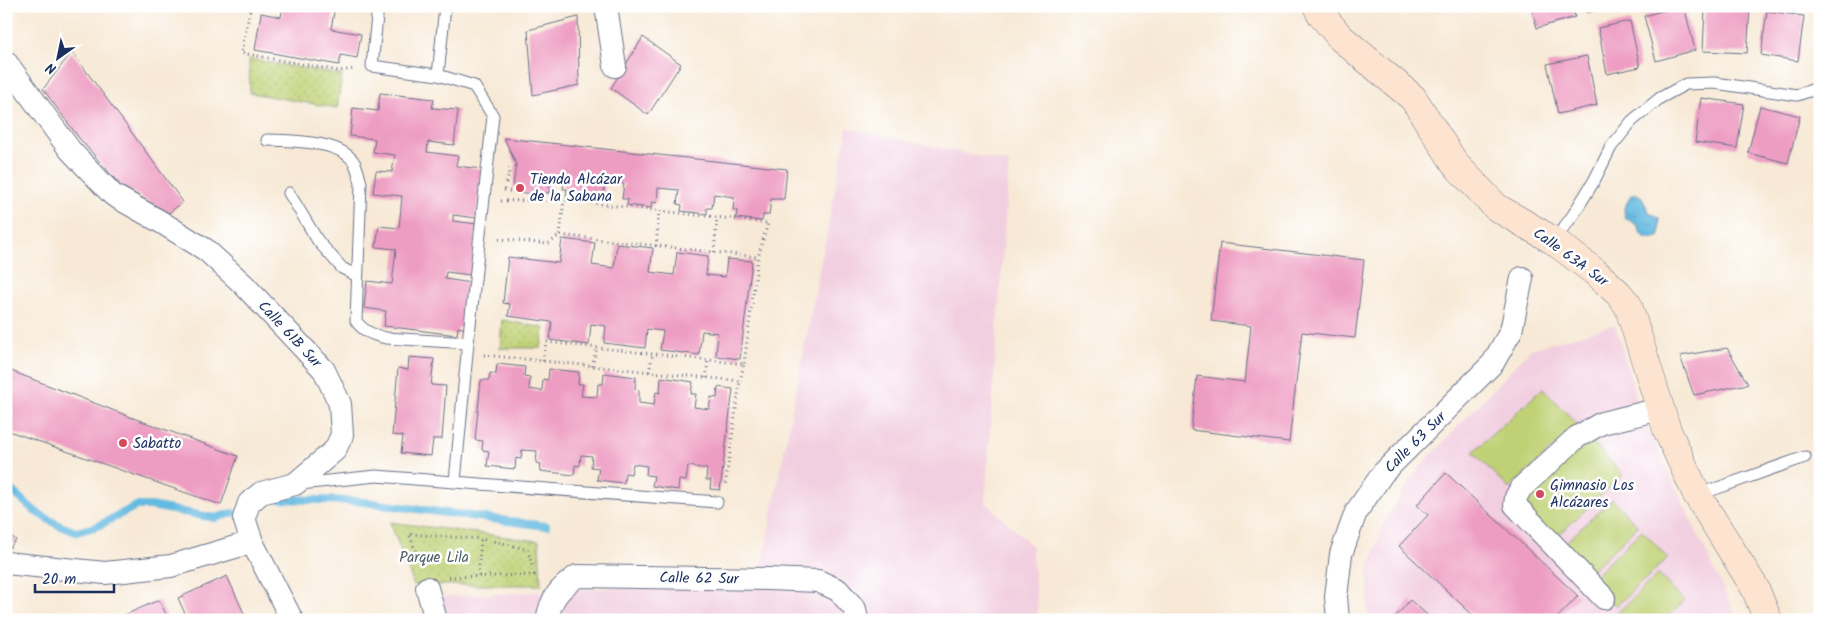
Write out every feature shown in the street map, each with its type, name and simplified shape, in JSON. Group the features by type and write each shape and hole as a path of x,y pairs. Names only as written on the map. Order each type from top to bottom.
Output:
{"street":[{"path":"606,6 615,66"},
{"name":"Calle 63A Sur","path":"1317,6 1320,14 1341,38 1413,98 1456,165 1496,207 1554,241 1595,272 1628,305 1667,430 1696,493 1755,588 1768,620"},
{"name":"Calle 61B Sur","path":"6,62 70,150 113,195 206,250 244,284 324,370 340,404 342,435 335,450 295,484 261,493 248,503 244,518 252,542 288,619"},
{"name":"Calle 63 Sur","path":"1338,620 1336,597 1341,554 1356,512 1383,473 1493,363 1511,331 1522,278"},
{"path":"1604,598 1515,505 1516,497 1521,488 1577,436 1602,423 1660,409"},
{"path":"6,563 105,573 171,566 252,542"},
{"name":"Calle 62 Sur","path":"547,620 550,604 563,586 577,576 768,578 818,581 838,590 855,609 857,620"},
{"path":"426,582 436,620"}],"lane":[{"path":"378,6 372,66 438,75 474,86 493,116 455,481"},
{"path":"438,75 445,6"},
{"path":"1554,241 1594,181 1611,147 1632,121 1660,98 1686,84 1715,83 1797,95 1818,88 1820,85"},
{"path":"267,140 304,142 333,148 347,155 355,163 361,183 356,321 362,329 374,336 386,338 468,343"},
{"path":"289,193 318,241 342,268 357,276"},
{"path":"1696,493 1716,489 1804,457"},
{"path":"295,484 376,476 721,499"}],"path":[{"path":"251,6 241,53 339,71 372,66"},
{"path":"504,190 514,192"},
{"path":"500,200 564,200 768,223 758,257 744,364 721,499"},
{"path":"560,235 564,200"},
{"path":"656,246 659,211"},
{"path":"714,252 717,217"},
{"path":"496,239 548,244 560,235 758,257"},
{"path":"543,361 546,342 744,364"},
{"path":"592,366 597,347"},
{"path":"649,372 653,353"},
{"path":"481,355 740,381"},
{"path":"706,378 708,359"},
{"path":"409,534 481,539 528,550 534,575 478,576 426,582 409,534"},
{"path":"478,576 481,539"}],"shaded area":[{"path":"847,128 1009,163 985,502 1031,545 1039,620 448,620 441,597 759,580"},
{"name":"Gimnasio Los Alcázares","path":"1615,325 1641,414 1738,620 1368,620 1368,572 1385,520 1419,468 1531,349"}],"green space":[{"path":"249,59 342,75 337,108 250,93"},
{"path":"502,320 544,328 541,348 500,348"},
{"path":"1543,388 1578,425 1509,489 1473,452"},
{"path":"1589,438 1623,475 1554,539 1519,502"},
{"path":"1612,499 1638,526 1587,575 1561,547"},
{"name":"Parque Lila","path":"390,522 539,541 541,585 414,585"},
{"path":"1642,530 1668,558 1616,606 1591,579"},
{"path":"1658,574 1684,601 1665,620 1610,620"}],"water":[{"path":"1635,193 1642,197 1648,211 1659,218 1660,236 1649,238 1643,236 1638,226 1625,217 1624,209 1631,195"}],"building":[{"path":"283,6 335,6 331,29 361,34 357,58 341,55 339,65 255,50 261,13 281,17"},
{"path":"1531,6 1572,6 1575,17 1537,28"},
{"path":"1585,6 1609,6 1609,7 1587,13"},
{"path":"1684,6 1695,50 1656,61 1644,16"},
{"path":"1705,7 1750,9 1747,53 1703,51"},
{"path":"1767,11 1804,16 1798,61 1761,55"},
{"path":"578,17 579,85 533,95 528,30"},
{"path":"1630,21 1640,67 1607,74 1598,28"},
{"path":"643,37 681,64 648,115 611,88"},
{"path":"72,52 183,202 169,213 121,186 79,138 43,89"},
{"path":"1587,56 1597,105 1558,114 1547,64"},
{"path":"380,93 434,99 432,108 458,110 454,145 428,142 427,152 458,156 456,166 482,169 476,218 453,215 453,221 477,224 471,275 446,272 445,279 471,283 467,329 458,327 457,335 384,326 386,311 364,308 367,281 392,284 396,249 376,247 379,226 399,228 402,196 373,193 376,171 392,172 395,155 373,152 375,139 350,136 353,108 378,111"},
{"path":"1701,98 1744,104 1737,148 1695,142"},
{"path":"1760,106 1800,116 1788,163 1748,153"},
{"path":"504,138 787,169 784,199 771,199 769,215 763,215 762,221 736,218 737,210 733,210 734,197 714,194 712,208 707,208 707,214 681,211 682,205 677,204 679,190 658,188 657,203 652,202 651,208 627,205 628,199 622,199 624,184 605,182 603,199 597,198 596,202 566,198 567,189 563,189 564,180 551,178 549,193 520,193 513,186 516,164"},
{"path":"562,239 595,243 592,265 614,268 617,244 653,248 650,272 674,275 677,252 708,256 706,275 725,277 727,259 752,261 740,359 716,356 718,333 702,331 699,355 660,350 663,331 647,329 645,348 604,343 606,326 591,324 589,345 550,340 552,322 508,316 510,304 503,303 508,257 559,263"},
{"path":"1220,243 1364,260 1355,338 1302,332 1289,442 1191,430 1197,376 1245,382 1251,326 1211,321"},
{"path":"1727,348 1748,384 1694,395 1680,356"},
{"path":"409,357 434,359 431,385 446,386 442,439 433,439 431,456 401,453 403,436 392,435 398,368 408,370"},
{"path":"497,364 525,367 524,376 530,377 529,389 542,391 543,379 548,380 549,369 579,372 578,384 583,384 581,396 597,397 598,384 603,384 604,373 636,377 635,389 639,390 639,403 654,405 656,392 660,393 661,377 693,382 691,394 696,394 694,407 709,409 711,397 717,398 718,387 733,389 720,490 710,489 711,480 706,480 707,469 688,466 686,481 679,480 678,490 652,486 654,476 646,475 647,466 633,464 631,474 625,473 624,483 597,480 599,468 591,467 592,456 581,455 580,466 575,465 574,475 540,471 541,464 536,463 537,451 522,450 521,459 516,458 515,469 487,466 489,451 482,450 483,441 475,440 481,380 489,380 490,373 496,374"},
{"name":"Sabatto","path":"6,369 238,456 221,505 6,430"},
{"path":"1446,473 1578,596 1555,620 1478,620 1399,546 1428,515 1417,505"},
{"path":"6,532 16,540 6,552"},
{"path":"227,576 247,620 188,620 178,598"},
{"path":"159,600 169,620 113,620"},
{"path":"1410,600 1433,620 1393,620"}],"waterway":[{"path":"6,486 36,512 58,525 76,532 98,526 136,506 151,506 215,518 233,513"},
{"path":"279,499 356,501 546,526"}],"place":[{"name":"Tienda Alcázar de la Sabana","path":"520,188"},
{"name":"Sabatto","path":"123,443"},
{"name":"Gimnasio Los Alcázares","path":"1540,494"}]}
